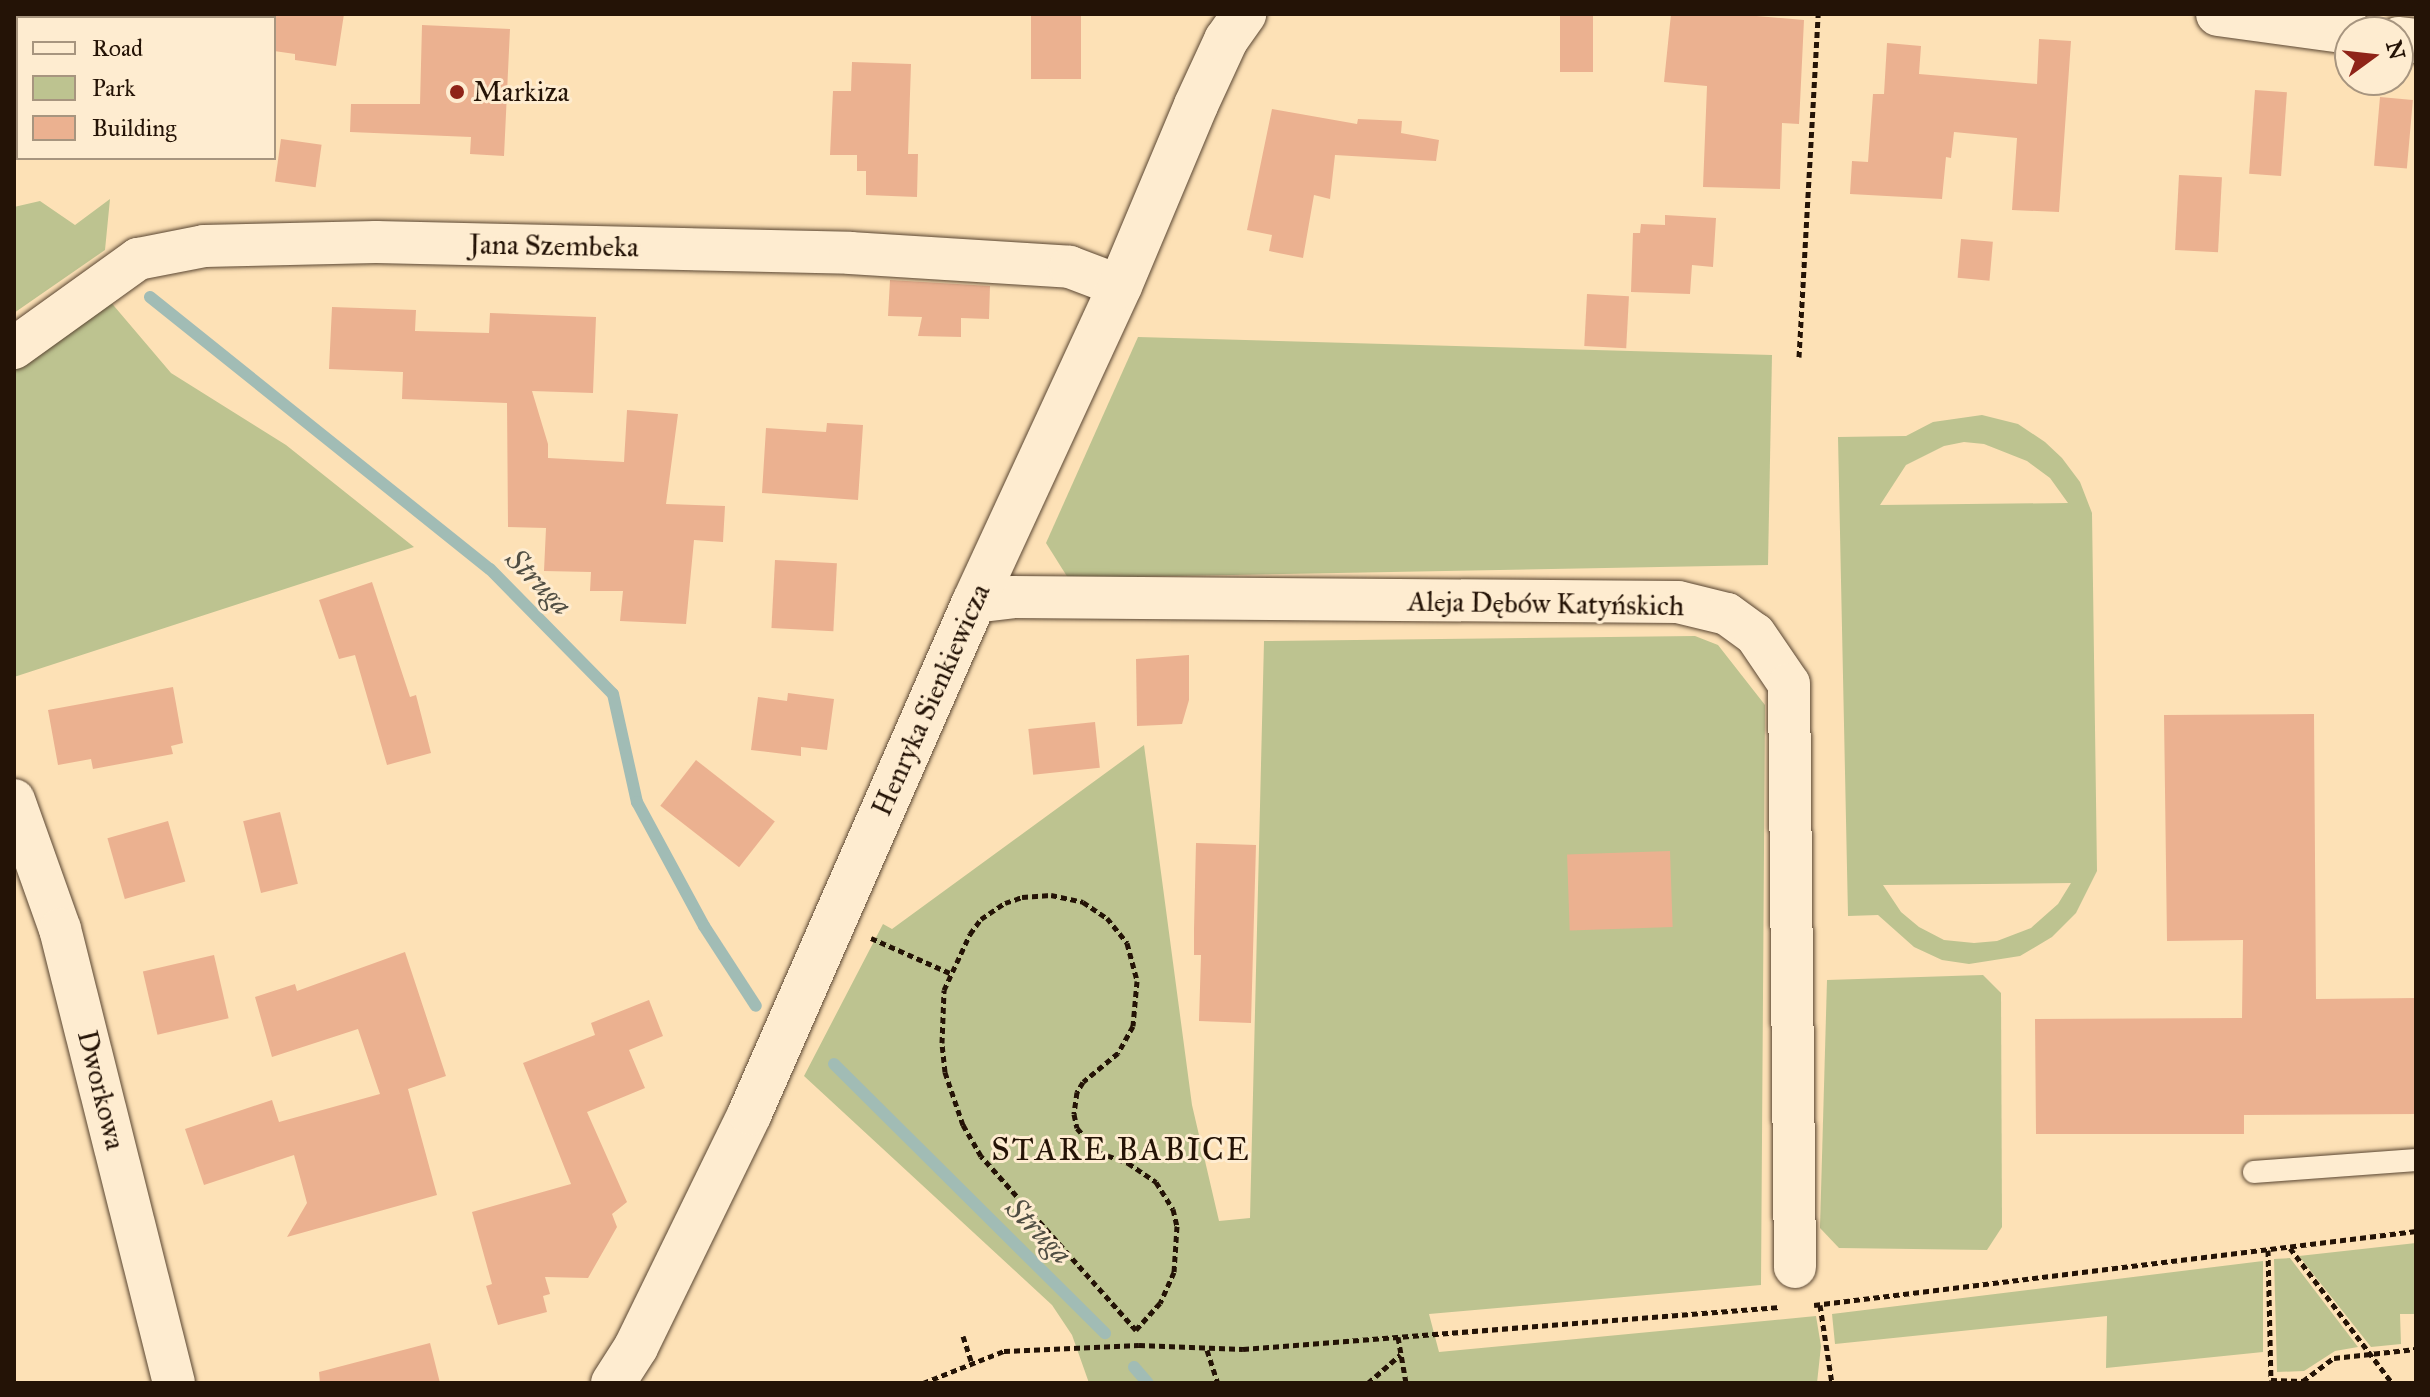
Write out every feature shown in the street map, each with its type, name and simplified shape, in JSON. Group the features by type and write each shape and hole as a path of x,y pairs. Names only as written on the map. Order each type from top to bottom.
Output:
{"street":[{"name":"Henryka Sienkiewicza","path":"613,1383 636,1347 750,1113 974,602 1120,286 1196,105 1226,40 1244,14"},
{"path":"2218,14 2334,30"},
{"name":"Jana Szembeka","path":"14,348 138,259 204,246 376,242 850,253 1070,267 1120,286"},
{"name":"Aleja Dębów Katyńskich","path":"974,602 1012,597 1678,602 1727,614 1755,634 1789,684 1802,1286"},
{"name":"Dworkowa","path":"14,800 60,929 174,1383"}],"lane":[{"path":"2254,1172 2416,1160"}],"path":[{"path":"1799,357 1818,14"},
{"path":"1136,1330 1160,1303 1174,1272 1177,1226 1173,1209 1156,1182 1128,1163 1098,1152 1077,1128 1074,1114 1077,1092 1083,1082 1118,1053 1133,1026 1137,981 1127,943 1107,918 1083,902 1051,895 1022,897 981,919 950,973 944,990 942,1043 945,1072 963,1125 981,1156 1136,1330 1139,1345"},
{"path":"835,919 950,973"},
{"path":"1820,1305 2416,1231"},
{"path":"2289,1247 2392,1383"},
{"path":"2268,1250 2271,1380 2303,1381 2334,1358 2416,1349"},
{"path":"1802,1286 1820,1305 1832,1383"},
{"path":"923,1383 1004,1351 1139,1345 1207,1350 1783,1307"},
{"path":"963,1336 972,1363"},
{"path":"1398,1337 1406,1383"},
{"path":"1207,1350 1218,1383"},
{"path":"1368,1383 1401,1354"}],"green space":[{"path":"110,199 105,250 14,313 14,207 40,201 75,225"},
{"path":"103,293 171,373 286,445 414,547 14,677 14,357"},
{"path":"1138,337 1772,355 1768,565 1068,578 1046,543"},
{"path":"1982,415 2018,424 2062,458 2080,482 2092,513 2097,871 2076,913 2052,937 2020,956 1969,964 1942,960 1914,947 1878,915 1848,916 1838,437 1906,436 1933,422","holes":["1964,442 1984,444 2027,461 2050,478 2068,503 1880,505 1906,465 1944,446","2071,883 2058,904 2031,928 1997,941 1974,943 1944,940 1919,927 1901,912 1883,885"]},
{"path":"1695,636 1718,645 1765,705 1761,1285 1429,1314 1439,1352 1816,1316 1821,1346 1817,1383 1089,1383 1072,1335 1052,1305 804,1076 883,924 892,929 1144,745 1192,1105 1219,1221 1250,1218 1264,641"},
{"path":"1983,975 2001,993 2002,1227 1987,1250 1839,1248 1820,1228 1827,980"},
{"path":"2416,1243 2416,1314 2400,1314 2401,1344 2371,1347 2299,1256"},
{"path":"2290,1258 2358,1347 2335,1351 2304,1371 2277,1372 2274,1259"},
{"path":"2263,1261 2263,1352 2106,1368 2107,1316 1835,1344 1832,1314"}],"building":[{"path":"344,14 336,66 295,60 295,54 276,51 274,16"},
{"path":"1031,14 1081,14 1081,79 1031,79"},
{"path":"1560,14 1593,14 1593,72 1560,72"},
{"path":"1671,14 1733,14 1804,20 1799,124 1782,123 1780,189 1703,187 1707,86 1664,82"},
{"path":"422,25 510,29 504,156 470,154 471,137 350,132 351,104 420,104"},
{"path":"2039,39 2071,41 2059,212 2012,210 2017,138 1954,132 1951,158 1946,157 1942,199 1850,194 1852,161 1868,162 1873,94 1884,94 1887,43 1921,46 1919,74 2037,84"},
{"path":"852,62 911,64 908,154 918,154 917,197 866,195 866,171 857,171 857,155 830,155 833,91 851,91"},
{"path":"2255,90 2287,92 2281,176 2249,174"},
{"path":"2380,97 2413,100 2407,169 2374,166"},
{"path":"1272,109 1357,124 1358,119 1402,121 1401,133 1439,140 1436,161 1335,155 1330,199 1314,195 1303,258 1269,251 1272,235 1247,230"},
{"path":"281,139 322,145 316,187 275,182"},
{"path":"2179,175 2222,177 2218,252 2175,250"},
{"path":"1665,215 1716,218 1713,267 1692,265 1690,294 1631,292 1633,233 1640,233 1641,224 1665,225"},
{"path":"1961,239 1993,242 1989,281 1958,278"},
{"path":"890,280 990,286 989,319 961,318 961,337 918,336 922,317 888,316"},
{"path":"1587,294 1629,296 1626,348 1584,346"},
{"path":"332,307 416,310 415,331 489,333 490,313 596,317 593,393 532,391 548,444 548,458 624,462 627,410 678,414 666,504 725,506 723,542 694,540 686,624 620,621 623,591 590,591 591,572 544,571 546,528 508,527 507,403 402,399 403,372 329,369"},
{"path":"827,423 863,425 858,500 762,493 766,428 826,432"},
{"path":"775,560 837,563 833,631 771,628"},
{"path":"372,582 410,697 416,695 431,753 387,765 355,655 339,659 319,600"},
{"path":"1189,655 1189,700 1182,724 1137,726 1136,659"},
{"path":"173,687 183,743 171,746 173,754 93,769 91,759 58,765 48,710"},
{"path":"788,693 834,699 827,750 801,747 801,756 751,750 758,697 787,701"},
{"path":"2314,714 2316,999 2416,998 2416,1114 2244,1115 2244,1134 2036,1134 2035,1019 2242,1018 2243,940 2167,941 2164,715"},
{"path":"1095,722 1100,768 1033,775 1028,729"},
{"path":"696,760 775,822 739,867 660,806"},
{"path":"280,812 298,884 261,893 243,821"},
{"path":"168,821 185,882 125,899 107,838"},
{"path":"1196,843 1256,845 1251,1023 1199,1021 1201,955 1194,955"},
{"path":"1670,851 1673,927 1570,931 1567,855"},
{"path":"405,952 446,1076 408,1089 437,1195 287,1237 307,1203 294,1155 204,1185 185,1129 272,1100 279,1122 380,1094 358,1029 272,1057 255,997 295,984 297,991"},
{"path":"214,955 229,1018 157,1035 143,971"},
{"path":"649,1000 663,1036 629,1050 645,1088 587,1112 627,1202 612,1214 617,1227 588,1278 545,1277 550,1294 543,1296 547,1312 498,1325 486,1286 492,1284 472,1212 571,1184 523,1063 595,1035 591,1023"},
{"path":"430,1343 440,1383 320,1383 319,1372"}],"waterway":[{"name":"Struga","path":"150,297 490,569 613,694 637,802 704,926 756,1006"},
{"name":"Struga","path":"834,1064 1105,1333"},
{"name":"Struga","path":"1134,1367 1148,1383"}],"place":[{"name":"Markiza","path":"457,92"}],"district":[{"name":"STARE BABICE","path":"1121,1150"}]}
